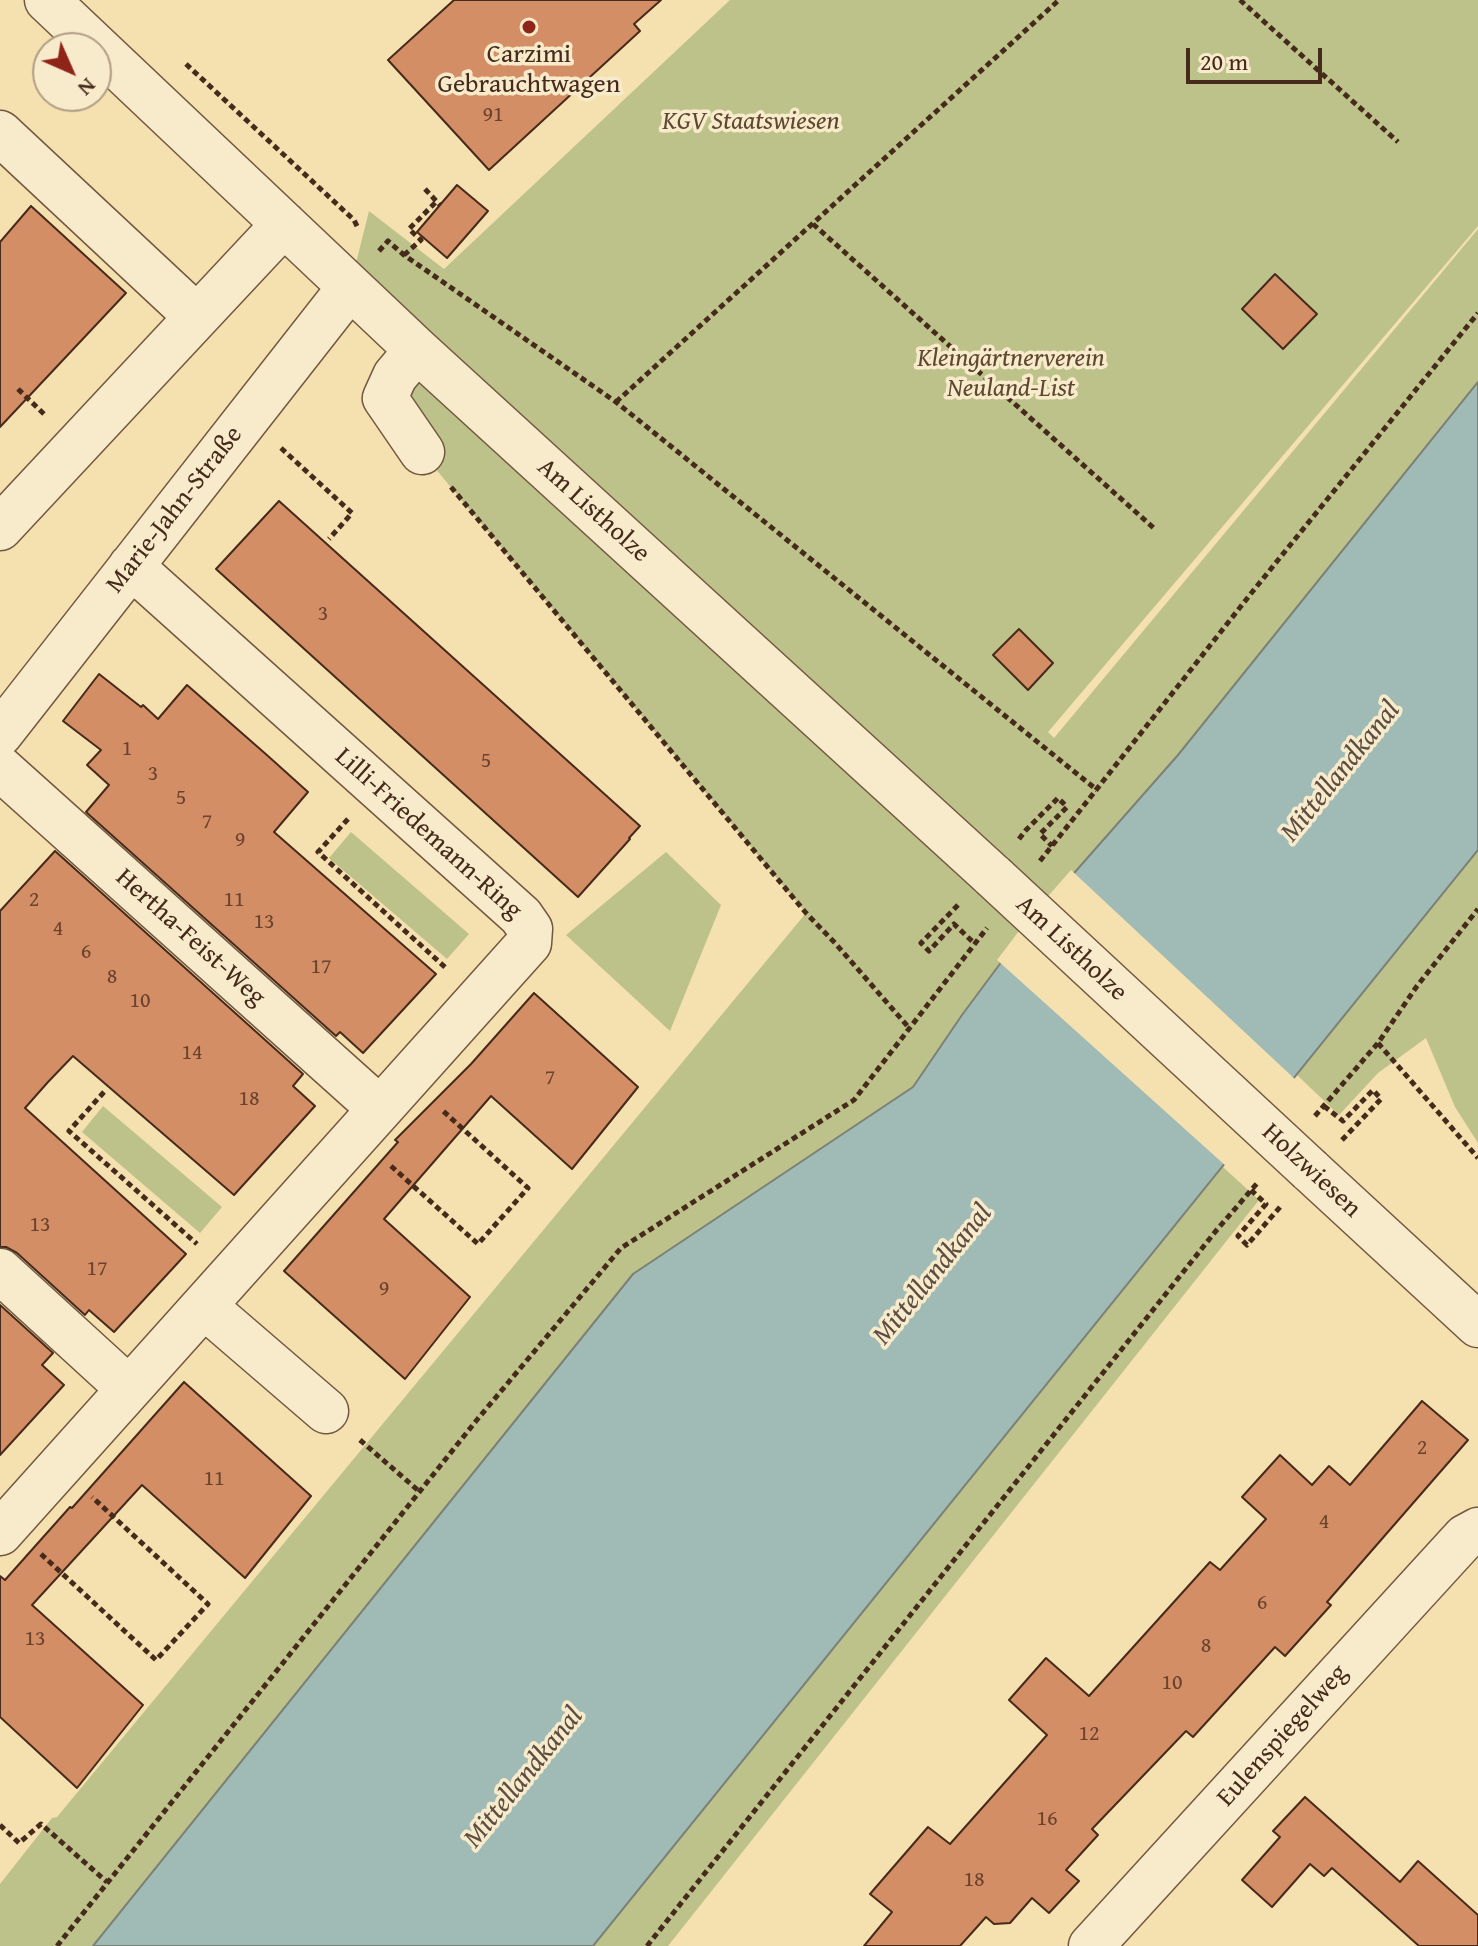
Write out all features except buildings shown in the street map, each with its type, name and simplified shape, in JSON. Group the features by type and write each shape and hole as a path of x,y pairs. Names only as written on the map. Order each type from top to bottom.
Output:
{"street":[{"name":"Am Listholze","path":"47,0 284,224 363,271 417,350 1013,873 1144,1017"},
{"path":"0,133 197,317"},
{"path":"0,528 284,224"},
{"name":"Marie-Jahn-Straße","path":"0,734 363,271"},
{"path":"417,350 395,376 385,398 422,452"},
{"name":"Lilli-Friedemann-Ring","path":"4,1528 529,943 530,929 521,916 131,566"},
{"name":"Hertha-Feist-Weg","path":"0,768 381,1108"},
{"name":"Holzwiesen","path":"1144,1017 1478,1325"},
{"path":"0,1271 129,1389"},
{"path":"204,1306 326,1411"},
{"name":"Eulenspiegelweg","path":"1091,1946 1465,1537 1478,1530"}],"path":[{"path":"616,402 1059,0"},
{"path":"1240,0 1398,142"},
{"path":"404,255 421,240 409,229 438,203 425,189"},
{"path":"813,224 1156,530"},
{"path":"363,271 388,241 616,402 1097,790"},
{"path":"1013,873 1052,846 1478,313"},
{"path":"277,445 352,513 329,539"},
{"path":"422,452 806,913 910,1029"},
{"path":"1026,830 1058,798 1067,807 1040,834 1052,846"},
{"path":"351,816 318,852 448,970 456,962"},
{"path":"1306,1127 1378,1043 1417,986 1478,909"},
{"path":"952,911 921,943 929,951 954,924 975,944"},
{"path":"57,1946 476,1421 621,1248 854,1100 994,920"},
{"path":"1378,1043 1478,1158"},
{"path":"1324,1106 1343,1121 1373,1090 1381,1099 1351,1131"},
{"path":"104,1092 69,1131 201,1247"},
{"path":"381,1108 528,1188 478,1244 381,1108"},
{"path":"647,1946 1260,1179"},
{"path":"1251,1190 1266,1204 1238,1236 1247,1245 1276,1211"},
{"path":"360,1441 420,1492"},
{"path":"4,1528 156,1660 208,1604 59,1467"},
{"path":"0,1825 19,1843 41,1824 107,1882"}],"green space":[{"path":"730,0 1478,0 1478,226 1048,732 1054,738 1478,229 1478,382 1178,755 1031,922 913,1087 633,1275 93,1946 0,1946 0,1884 806,913 429,461 385,398 417,350 350,287 369,211 444,269"},
{"path":"351,832 469,934 447,959 329,858"},
{"path":"1478,850 1478,1143 1455,1107 1426,1038 1378,1073 1339,1115 1297,1075"},
{"path":"666,852 721,905 670,1031 566,935"},
{"path":"103,1106 222,1207 200,1233 82,1132"},
{"path":"1223,1167 1259,1200 668,1946 593,1946"}],"water":[{"name":"Mittellandkanal","path":"1478,382 1478,850 593,1946 93,1946 633,1274 913,1087 1031,922 1178,755"}],"pier":[{"path":"1071,870 1297,1081 1227,1167 997,960"}],"place":[{"name":"Carzimi Gebrauchtwagen","path":"529,27"}],"park label":[{"name":"KGV Staatswiesen","path":"751,122"},
{"name":"Kleingärtnerverein Neuland-List","path":"1011,374"}]}
